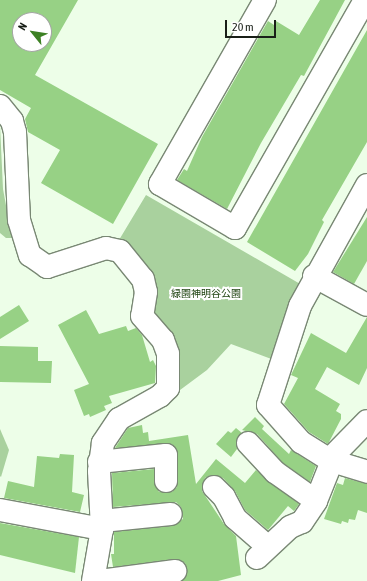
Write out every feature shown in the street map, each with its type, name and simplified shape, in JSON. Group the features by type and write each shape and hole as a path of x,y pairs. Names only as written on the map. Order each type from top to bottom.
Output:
{"street":[{"path":"265,0 160,184 235,228 365,0"},
{"path":"0,106 12,121 15,132 19,220 30,255 47,267 106,248 120,251 143,279 146,292 142,316 163,340 168,354 168,388 160,396 119,419 103,442 100,462 102,525 93,581"},
{"path":"367,185 314,276 300,306 268,405 301,442 330,460 367,472"},
{"path":"314,276 367,305"},
{"path":"214,487 224,497 235,518 262,552 290,528 302,522 316,501 330,460 367,421"},
{"path":"248,442 276,472 316,501"},
{"path":"100,462 166,455 166,481"},
{"path":"0,510 102,525 172,514"},
{"path":"100,581 164,575"}],"green space":[{"path":"0,125 3,189 12,238 6,238 0,233"},
{"name":"緑園神明谷公園","path":"146,195 302,285 274,360 231,344 207,370 176,393 119,240"},
{"path":"0,429 9,450 1,477 0,476"}],"building":[{"path":"0,0 78,0 52,45 52,12 12,12 12,52 48,52 35,75 158,144 113,224 41,183 60,150 28,132 25,119 31,108 0,90"},
{"path":"320,0 345,0 304,76 301,75 261,143 227,209 177,180 184,169 187,171 202,137 268,21 274,25 276,21 299,35"},
{"path":"367,30 367,142 322,220 324,222 308,254 295,271 247,242"},
{"path":"367,217 367,261 354,284 333,272"},
{"path":"19,305 29,321 0,339 0,317"},
{"path":"86,310 99,334 126,326 128,331 136,328 142,335 150,362 153,360 156,366 155,383 109,396 112,403 104,406 106,410 90,417 89,414 84,416 74,390 89,384 58,325"},
{"path":"367,317 367,368 359,385 327,367 315,389 340,404 336,411 341,414 341,419 328,444 309,432 284,404 298,378 291,375 311,333 346,353"},
{"path":"0,346 38,347 38,361 52,361 51,383 0,382"},
{"path":"255,417 264,426 262,429 289,454 291,450 316,466 310,482 283,463 257,434 242,430"},
{"path":"142,425 143,433 148,432 149,441 188,435 196,484 216,459 245,483 256,470 299,504 294,511 288,506 268,530 245,510 235,491 223,478 211,475 205,478 202,491 224,524 236,536 241,575 218,581 182,581 187,569 185,563 174,559 113,567 111,554 114,554 114,532 172,526 183,519 181,507 176,502 113,507 112,473 154,469 154,481 159,492 172,492 177,487 178,455 172,444 115,448 128,428"},
{"path":"236,428 242,433 236,440 237,449 231,457 216,444 228,431 231,433"},
{"path":"60,454 74,455 72,492 84,495 80,512 4,498 8,481 34,487 37,456 59,458"},
{"path":"345,478 367,484 367,513 358,510 355,520 349,519 348,523 342,521 341,524 324,519 337,483 343,485"},
{"path":"0,523 79,537 75,573 0,555"}]}
